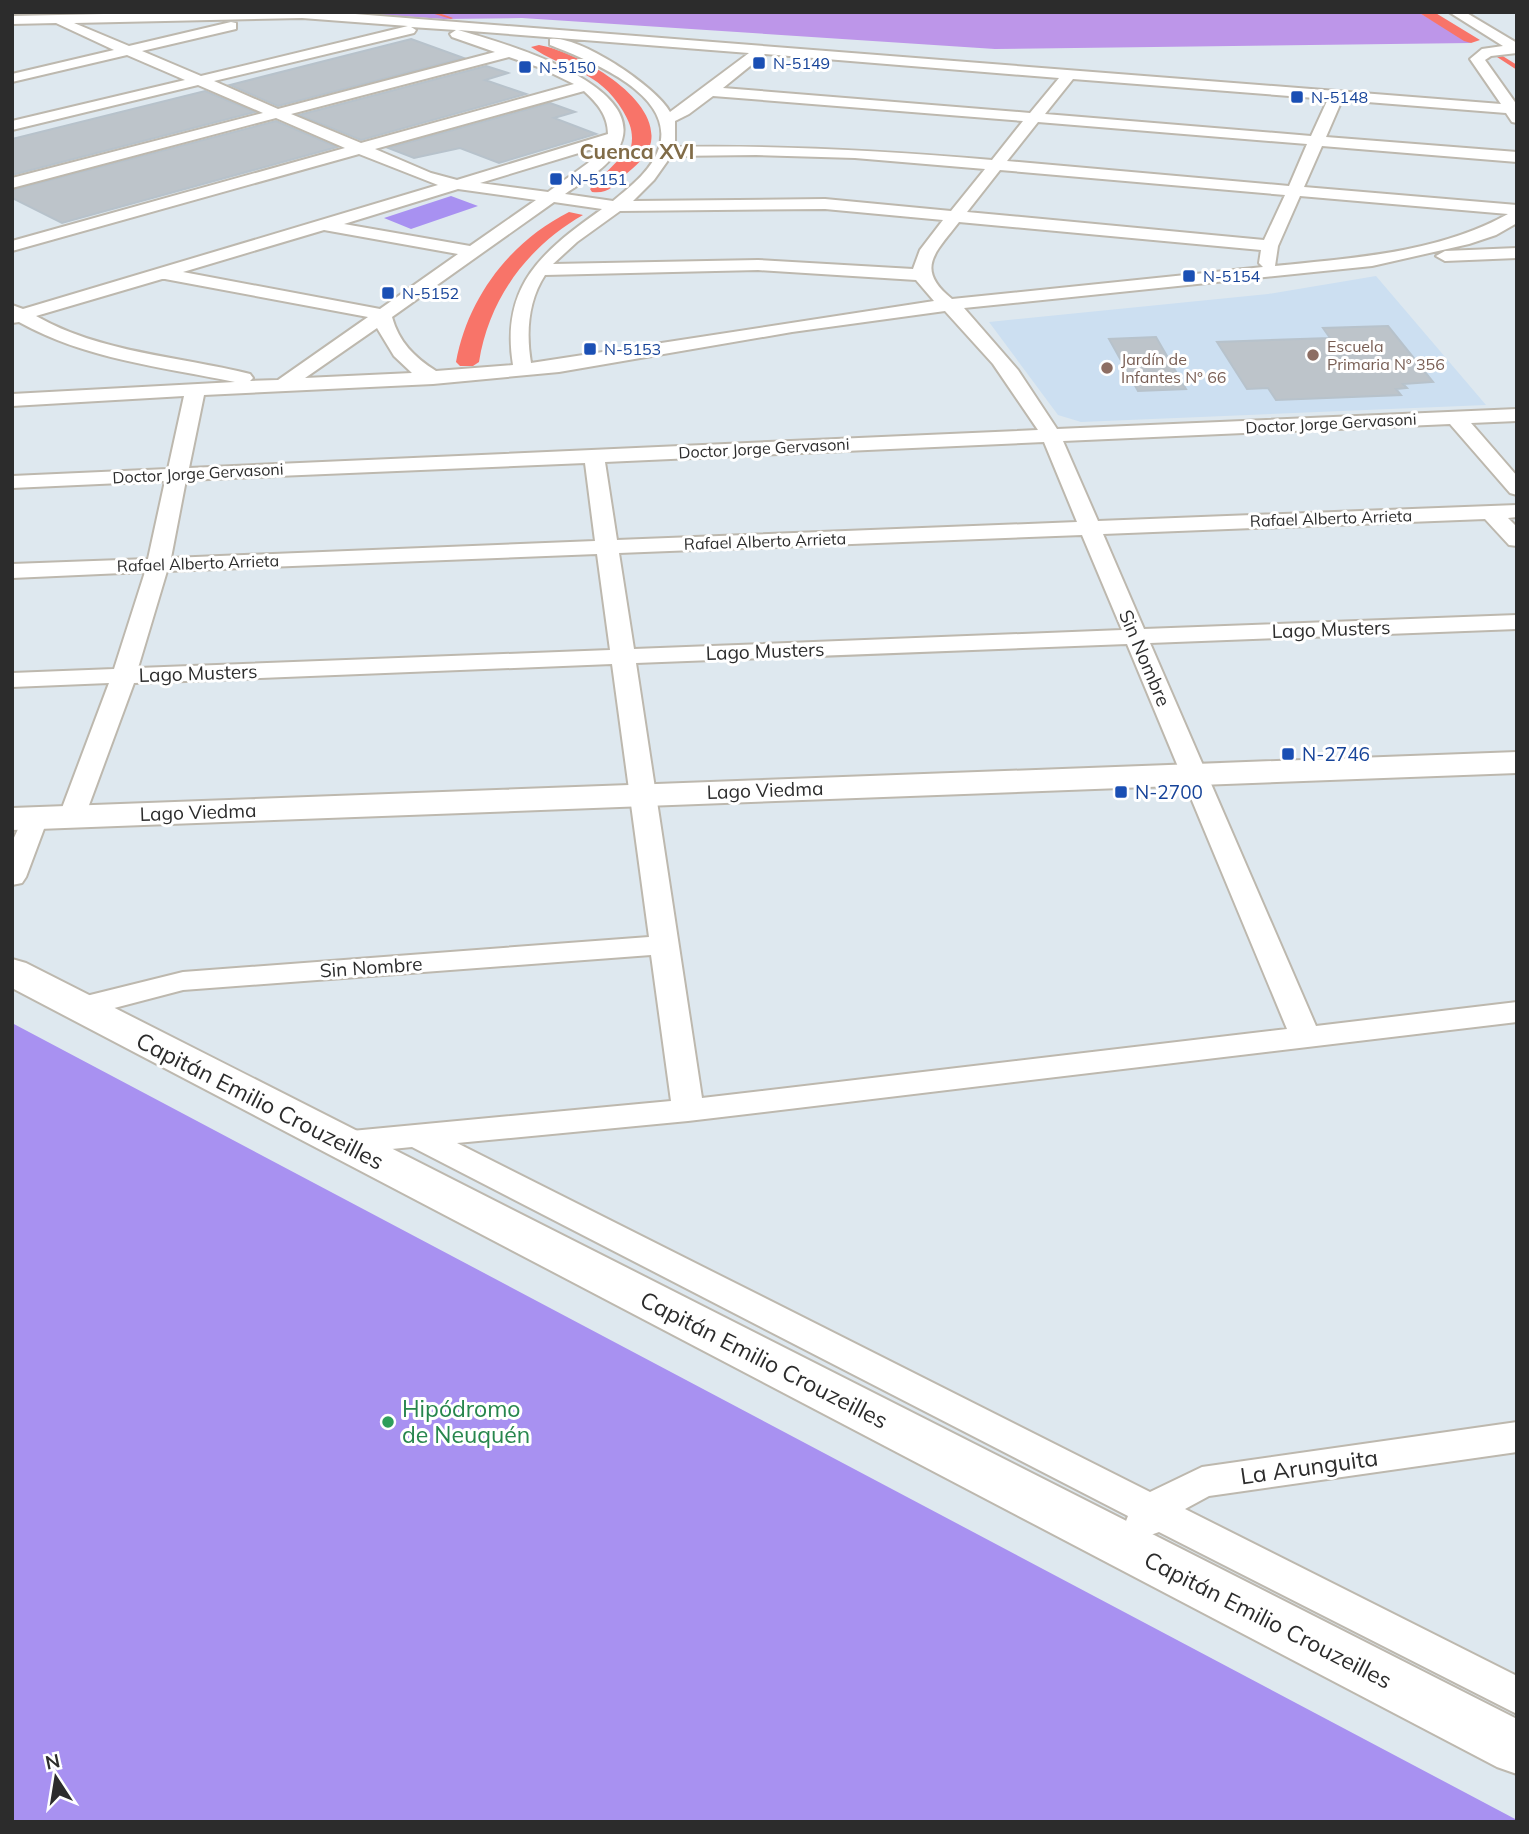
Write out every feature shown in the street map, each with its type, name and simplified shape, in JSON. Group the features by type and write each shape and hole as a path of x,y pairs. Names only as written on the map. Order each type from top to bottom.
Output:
{"main road":[{"name":"Lago Viedma","path":"24,818 1517,761"},
{"name":"Capitán Emilio Crouzeilles","path":"12,972 341,1143 1141,1530 1517,1748"}],"street":[{"path":"1455,12 1517,49"},
{"path":"12,20 286,13 1337,95 1514,114"},
{"path":"12,78 286,13"},
{"path":"12,32 61,20 360,149 435,180 457,184 617,206 792,203 1270,246"},
{"path":"12,127 432,24 587,85 606,102 612,113 616,137 605,156 550,198 283,386 87,346 54,334 15,314"},
{"path":"12,183 507,53 514,43 540,36 568,34"},
{"path":"523,370 518,344 521,314 525,298 539,270 562,245 617,206 651,174 665,152 670,130 666,119 641,87 617,68 540,36"},
{"path":"1514,114 1477,58 1488,52 1517,49"},
{"path":"666,119 684,111 762,50"},
{"path":"539,270 758,265 922,275 923,258 1069,74"},
{"path":"12,246 587,85"},
{"path":"710,91 1517,157"},
{"path":"1270,271 1267,258 1270,246 1337,95"},
{"path":"15,314 162,273 616,137"},
{"path":"665,152 820,151 1517,210"},
{"path":"1372,261 1462,240 1490,231 1517,216"},
{"path":"322,225 473,252"},
{"path":"12,400 523,370 813,323 946,305 1372,261 1517,253"},
{"path":"162,273 383,316"},
{"name":"Sin Nombre","path":"922,275 946,305 962,316 1028,397 1051,436 1305,1036"},
{"path":"383,316 384,328 396,349 417,368 433,377"},
{"path":"72,816 124,676 158,565 195,390"},
{"name":"Doctor Jorge Gervasoni","path":"12,482 1517,415"},
{"path":"1456,418 1517,489"},
{"path":"594,456 688,1110"},
{"name":"Rafael Alberto Arrieta","path":"12,571 1517,511"},
{"path":"1491,512 1517,540"},
{"name":"Lago Musters","path":"12,680 1517,622"},
{"path":"12,877 24,818"},
{"name":"Sin Nombre","path":"80,1007 183,981 664,945"},
{"path":"341,1143 688,1110 1517,1012"},
{"path":"416,1136 1141,1530 1517,1696"},
{"name":"La Arunguita","path":"1141,1530 1202,1482 1517,1437"}],"shaded area":[{"path":"342,12 1418,12 1471,43 995,49 522,18 444,19"},
{"path":"1418,12 1434,12 1480,40 1471,43 1464,41"},
{"path":"539,45 573,56 612,78 642,108 650,125 651,142 644,157 607,190 592,192 590,189 631,147 632,133 628,120 614,97 603,87 581,72 531,47"},
{"path":"451,196 478,206 411,229 384,218"},
{"path":"569,212 583,215 563,228 528,259 502,296 492,317 479,362 473,366 460,366 456,362 470,315 495,274 528,239"},
{"name":"Escuela Primaria N° 356","path":"1376,276 1486,405 1081,422 1058,415 989,322 1268,294"},
{"name":"Hipódromo de Neuquén","path":"12,1023 1517,1820 1517,1822 12,1822"}],"building":[{"path":"411,39 464,58 278,106 230,85"},
{"path":"486,66 508,73 485,80 526,94 361,140 299,115"},
{"path":"205,91 255,112 12,175 12,139"},
{"path":"550,103 575,112 554,118 596,134 499,163 460,148 414,158 388,148"},
{"path":"276,121 337,147 62,223 12,198 12,190"},
{"path":"1388,326 1433,382 1403,384 1407,388 1396,389 1401,395 1276,400 1268,388 1247,389 1217,342 1330,338 1323,328"},
{"path":"1156,337 1186,389 1138,391 1109,339"}],"waterway":[{"path":"430,12 451,18"},
{"path":"1499,56 1517,68"}],"place":[{"name":"N-5149","path":"759,63"},
{"name":"N-5150","path":"525,67"},
{"name":"N-5148","path":"1297,97"},
{"name":"N-5151","path":"556,179"},
{"name":"N-5154","path":"1189,276"},
{"name":"N-5152","path":"388,293"},
{"name":"N-5153","path":"590,349"},
{"name":"Escuela Primaria N° 356","path":"1313,355"},
{"name":"Jardín de Infantes N° 66","path":"1107,368"},
{"name":"N-2746","path":"1288,754"},
{"name":"N-2700","path":"1121,792"},
{"name":"Hipódromo de Neuquén","path":"388,1422"}],"district":[{"name":"Cuenca XVI","path":"637,152"}]}
